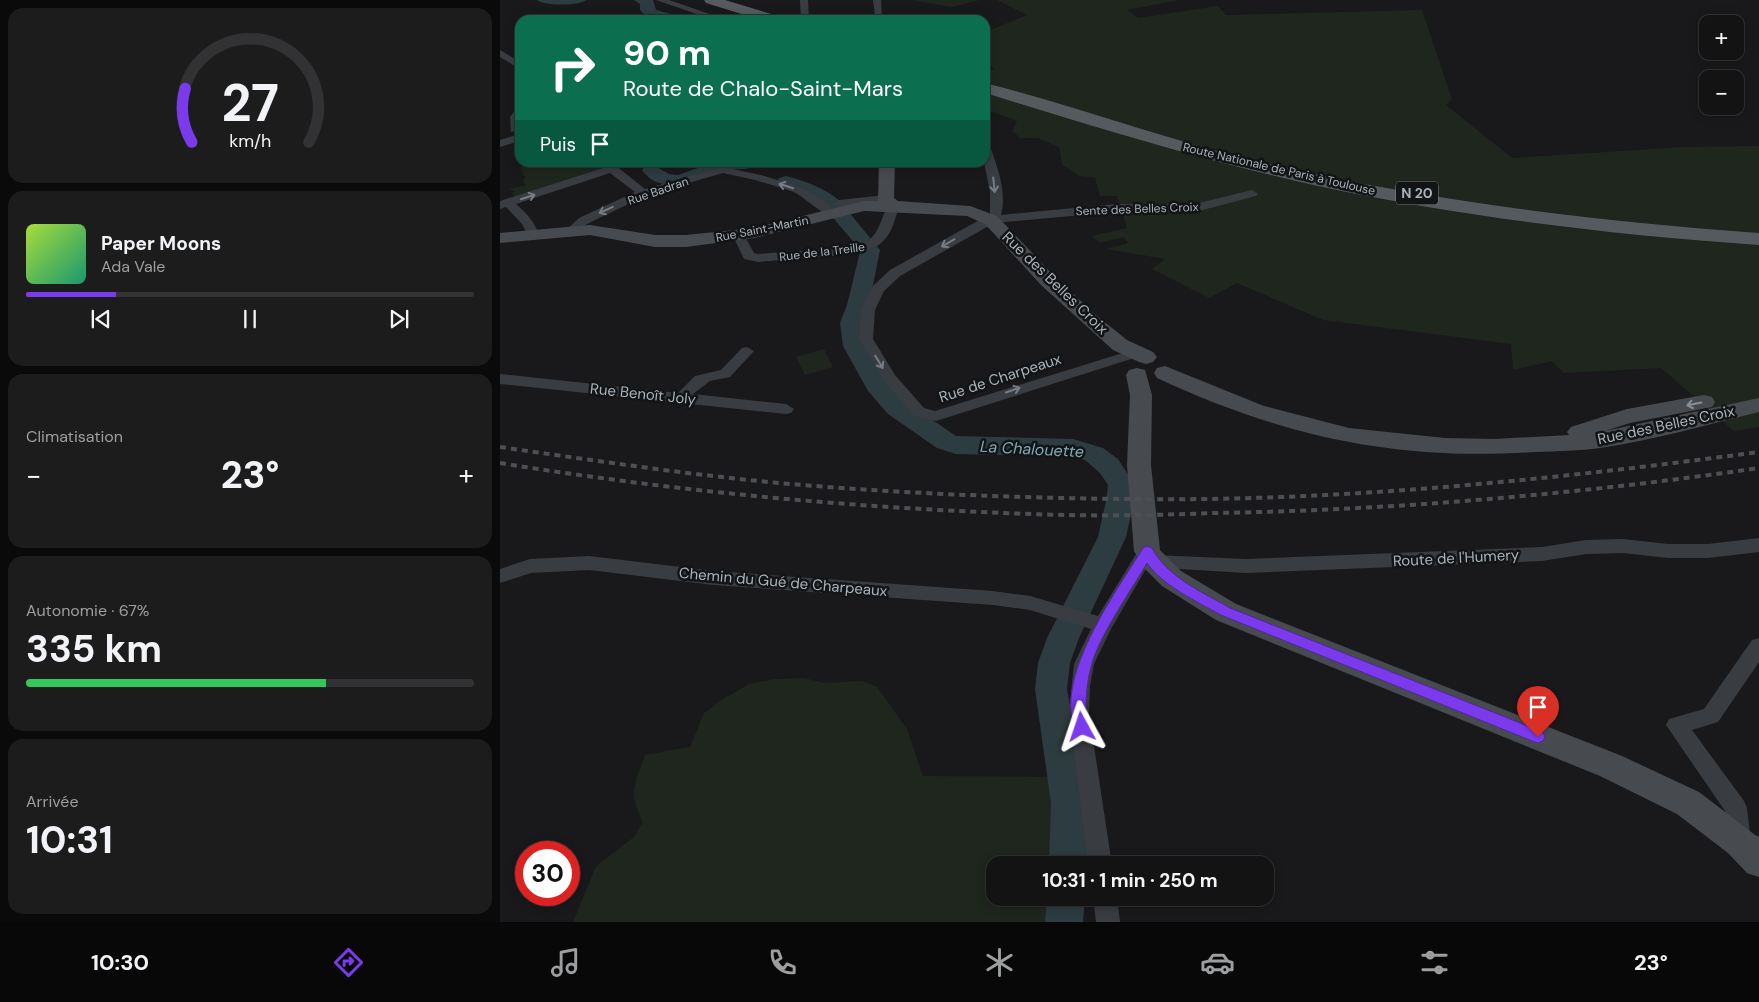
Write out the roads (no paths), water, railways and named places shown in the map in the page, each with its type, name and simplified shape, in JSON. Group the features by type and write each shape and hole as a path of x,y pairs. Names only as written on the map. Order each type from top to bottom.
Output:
{"main road":[{"path":"692,0 741,15"},
{"path":"711,0 760,15"},
{"name":"Route Nationale de Paris à Toulouse","path":"990,83 1258,161 1388,188 1638,224 1759,232"},
{"name":"Route Nationale de Paris à Toulouse","path":"990,89 1184,147 1338,185 1551,220 1759,240"},
{"path":"887,167 889,202"},
{"name":"Rue Saint-Martin","path":"500,238 600,230 667,242 739,236 836,210 889,202 960,210 979,214 990,220"},
{"name":"Rue des Belles Croix","path":"990,220 1061,294 1140,368 1273,418 1329,432 1404,444 1453,448 1542,444 1759,406"},
{"path":"1140,368 1139,465 1150,556 1192,593 1226,612 1611,766 1688,803 1752,850"},
{"name":"Rue des Belles Croix","path":"1599,433 1627,416 1759,392"}],"street":[{"path":"660,0 707,15"},
{"path":"804,0 805,15"},
{"path":"877,0 880,15"},
{"path":"500,53 515,63"},
{"path":"509,59 515,57"},
{"path":"500,132 515,133"},
{"path":"500,144 515,135"},
{"path":"990,164 996,207 996,214 990,220"},
{"path":"504,204 604,167"},
{"path":"608,167 643,193"},
{"name":"Rue Badran","path":"571,231 583,221 643,193 718,167"},
{"name":"Rue Badran","path":"730,167 799,190 822,205 836,210"},
{"name":"Sente des Belles Croix","path":"990,220 1116,208 1195,208 1252,194"},
{"name":"Rue de la Treille","path":"739,236 748,256 758,258 868,246 886,229 889,202"},
{"path":"504,204 522,216 532,229 533,235"},
{"name":"Rue de Charpeaux","path":"990,220 895,273 878,288 868,310 866,339 889,378 918,412 936,416 1035,382 1140,368"},
{"path":"682,398 695,383 708,375 725,374 747,351"},
{"name":"Rue Benoît Joly","path":"500,379 786,409"},
{"name":"Route de l'Humery","path":"1150,556 1246,566 1542,554 1586,548 1623,546 1668,551 1700,551 1759,545"},
{"path":"1099,856 1079,713 1080,686 1084,664 1103,625 1150,556"},
{"name":"Chemin du Gué de Charpeaux","path":"500,576 530,566 556,562 590,563 714,578 993,598 1030,603 1103,625"},
{"path":"1752,850 1736,808 1676,725 1711,716 1759,646"},
{"path":"1106,906 1108,922"}],"waterway":[{"name":"La Chalouette","path":"544,0 579,0"},
{"name":"La Chalouette","path":"641,0 647,2 647,10 659,15"},
{"name":"La Chalouette","path":"686,177 719,167"},
{"name":"La Chalouette","path":"651,170 664,179 675,180"},
{"name":"La Chalouette","path":"786,182 819,196 836,208"},
{"name":"La Chalouette","path":"841,215 865,243"},
{"name":"La Chalouette","path":"870,250 858,305 851,323 855,346 877,386 897,408 946,442 956,445 1073,448 1094,454 1109,466 1121,484 1120,501 1112,537 1063,638 1054,663 1051,689 1069,803 1068,856"},
{"name":"La Chalouette","path":"1064,922 1065,906"}],"railway":[{"path":"500,447 618,464 776,483 971,495 1126,499 1285,497 1364,493 1601,472 1759,452"},
{"path":"500,463 640,483 780,498 921,509 1063,515 1158,515 1420,504 1624,486 1759,468"}]}
